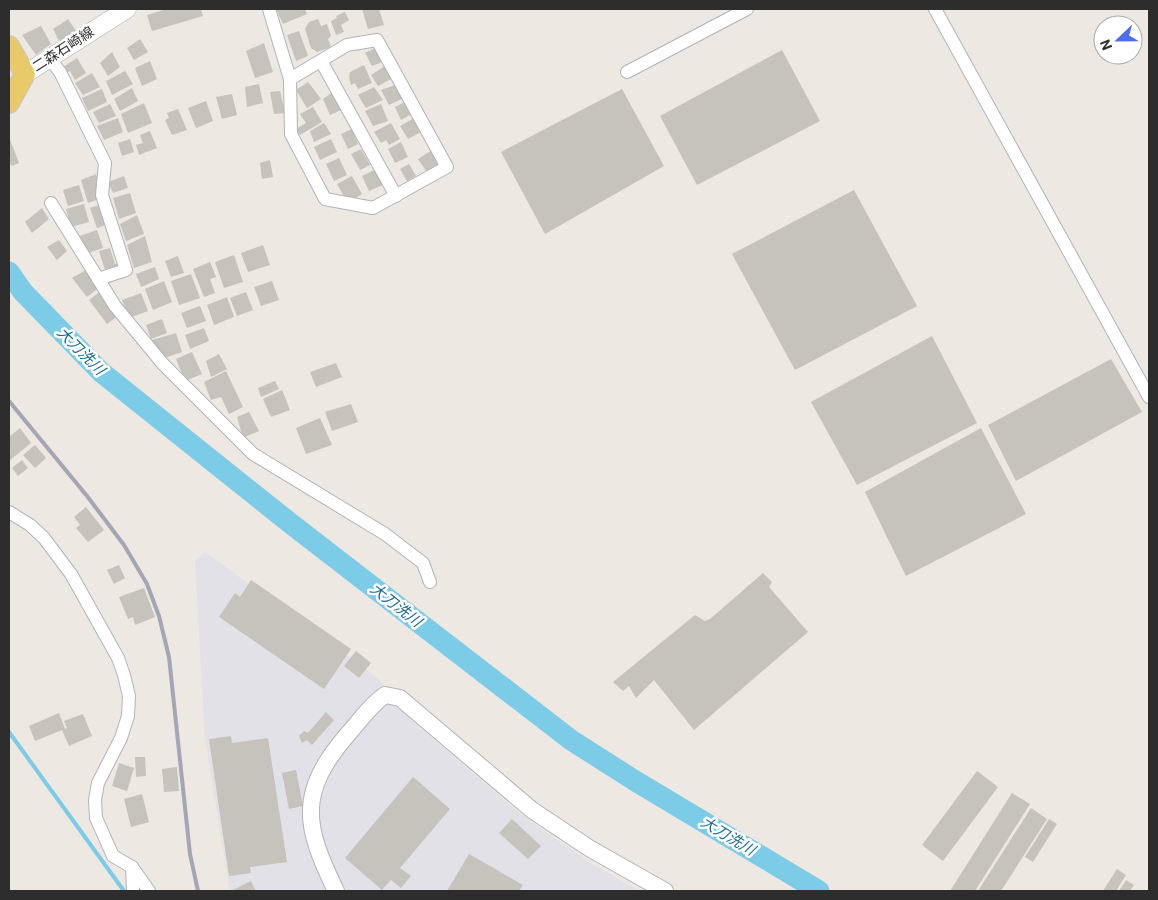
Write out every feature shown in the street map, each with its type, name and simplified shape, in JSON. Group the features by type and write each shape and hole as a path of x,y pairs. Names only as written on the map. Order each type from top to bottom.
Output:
{"main road":[{"name":"二森石崎線","path":"25,74 127,9"},
{"path":"9,46 25,74 9,103"}],"street":[{"path":"269,9 290,79 291,134 325,199 373,208 447,167 377,40 347,45 290,79"},
{"path":"627,72 747,9"},
{"path":"935,9 1149,397"},
{"path":"49,58 60,72 105,163 102,195 126,270 98,279"},
{"path":"321,61 396,196"},
{"path":"51,203 115,306 163,364 253,454 385,534 423,563 430,582"},
{"path":"9,512 30,525 44,538 71,574 118,658 129,696 128,716 120,738 98,783 95,800 96,818 112,856 132,868 149,891"},
{"path":"336,891 317,850 311,821 311,802 319,775 328,758 384,695 400,698 532,810 590,848 665,891"},
{"path":"132,868 133,891"}],"shaded area":[{"path":"205,552 379,679 411,720 519,813 592,864 639,891 230,891 205,738 195,560"}],"building":[{"path":"167,9 201,9 203,16 152,31 147,15"},
{"path":"276,9 305,9 307,14 283,24"},
{"path":"362,9 379,9 384,25 368,29"},
{"path":"345,12 349,20 341,25 344,32 336,35 331,21 337,18 336,16"},
{"path":"68,19 76,31 59,41 53,29"},
{"path":"318,19 321,26 327,24 331,36 328,39 331,47 317,52 311,48 305,29 309,22"},
{"path":"41,26 51,44 36,55 22,35"},
{"path":"299,31 308,56 296,61 287,35"},
{"path":"140,39 148,52 134,60 127,48"},
{"path":"264,43 273,72 255,78 246,51"},
{"path":"377,47 385,61 372,66 365,53"},
{"path":"782,50 820,121 697,185 660,116"},
{"path":"112,52 120,67 108,76 100,63"},
{"path":"77,58 86,73 75,80 70,71 66,73 63,67"},
{"path":"150,61 157,79 142,86 135,68"},
{"path":"364,65 372,83 358,89 355,83 351,85 350,72"},
{"path":"385,66 393,78 378,86 371,75"},
{"path":"125,71 133,84 112,95 106,81"},
{"path":"92,73 100,87 83,95 75,83"},
{"path":"308,82 321,99 307,108 296,90"},
{"path":"259,84 263,103 247,107 245,87"},
{"path":"398,84 406,97 389,105 381,90"},
{"path":"374,87 383,100 366,108 358,95"},
{"path":"132,88 138,101 120,111 114,99"},
{"path":"338,88 350,106 330,115 323,99"},
{"path":"102,89 107,102 88,111 82,98"},
{"path":"622,89 664,166 545,234 501,152"},
{"path":"280,91 285,113 274,114 270,92"},
{"path":"232,94 237,115 222,119 216,97"},
{"path":"206,101 213,121 196,128 188,108"},
{"path":"405,102 410,115 401,120 395,107"},
{"path":"144,103 152,123 128,133 121,114"},
{"path":"110,104 116,116 99,123 93,112"},
{"path":"381,104 388,121 373,126 365,111"},
{"path":"313,107 322,122 300,135 296,129 306,123 300,114"},
{"path":"178,109 187,130 172,135 165,120 169,118 167,113"},
{"path":"118,118 123,132 104,140 97,126"},
{"path":"414,118 421,132 408,139 400,126"},
{"path":"324,123 331,134 314,142 310,131"},
{"path":"391,123 400,139 389,145 386,140 381,143 374,132"},
{"path":"352,129 358,144 348,149 341,134"},
{"path":"150,131 157,148 139,155 136,145 143,143 140,135"},
{"path":"9,137 19,163 12,166 9,162"},
{"path":"130,139 134,152 122,156 118,143"},
{"path":"331,139 337,152 320,160 314,147"},
{"path":"401,142 408,157 395,163 388,149"},
{"path":"361,149 370,165 360,170 351,154"},
{"path":"432,150 441,164 427,172 418,159"},
{"path":"339,158 347,175 334,181 326,164"},
{"path":"270,160 273,177 262,179 260,163"},
{"path":"409,164 416,176 407,181 400,169"},
{"path":"376,169 383,185 369,191 362,176"},
{"path":"96,174 105,197 88,203 81,180"},
{"path":"124,176 128,188 113,193 108,182"},
{"path":"352,176 362,194 354,199 345,198 337,184"},
{"path":"79,185 84,201 68,206 63,190"},
{"path":"854,190 917,306 795,370 732,254"},
{"path":"130,193 136,213 119,219 113,198"},
{"path":"84,204 89,222 71,227 66,209"},
{"path":"102,204 108,224 97,228 90,208"},
{"path":"42,208 49,219 32,233 25,222"},
{"path":"137,215 144,234 126,241 120,224"},
{"path":"97,230 103,248 86,254 80,236"},
{"path":"145,236 152,262 134,268 127,245"},
{"path":"59,240 67,251 57,260 47,247"},
{"path":"263,245 270,265 248,272 241,253"},
{"path":"110,248 115,264 121,262 123,268 106,273 99,251"},
{"path":"234,255 243,282 224,288 215,262"},
{"path":"178,256 184,273 171,277 165,261"},
{"path":"210,262 216,277 210,279 215,293 204,297 193,269"},
{"path":"155,267 159,279 141,287 136,274"},
{"path":"86,270 100,287 87,297 72,278"},
{"path":"191,274 200,298 179,305 171,281"},
{"path":"164,281 172,302 153,310 145,289"},
{"path":"272,281 279,300 261,306 254,287"},
{"path":"101,291 118,316 107,324 89,300"},
{"path":"246,292 253,310 237,316 230,298"},
{"path":"141,293 148,311 129,318 122,300"},
{"path":"227,297 234,317 214,325 207,305"},
{"path":"200,306 206,321 187,328 181,313"},
{"path":"162,319 167,333 151,339 146,325"},
{"path":"204,328 209,341 190,349 185,335"},
{"path":"176,333 182,352 164,358 161,351 156,351 152,340"},
{"path":"932,336 977,423 857,485 811,402"},
{"path":"192,352 202,374 185,381 176,359"},
{"path":"219,354 227,369 211,377 206,361"},
{"path":"1111,359 1142,412 1016,481 988,425"},
{"path":"336,363 342,377 316,387 310,372"},
{"path":"226,371 243,407 229,414 221,397 211,400 204,382"},
{"path":"275,381 279,389 261,397 258,388"},
{"path":"282,390 290,410 271,417 263,399"},
{"path":"351,404 358,422 332,431 325,412"},
{"path":"249,412 259,431 243,438 237,417"},
{"path":"320,418 332,445 306,454 296,428"},
{"path":"20,428 31,443 9,461 9,437"},
{"path":"981,428 1026,514 906,576 865,492"},
{"path":"35,445 46,458 35,468 23,455"},
{"path":"22,460 28,468 18,476 12,468"},
{"path":"86,507 104,530 88,542 76,528 80,525 74,517"},
{"path":"119,565 125,578 114,584 107,570"},
{"path":"763,573 772,582 769,587 808,632 694,730 654,680 636,698 629,686 623,691 613,682 695,615 705,621 710,619"},
{"path":"251,580 351,649 324,689 219,617 235,593 240,597"},
{"path":"144,588 155,617 135,625 133,617 128,619 119,597"},
{"path":"356,651 371,663 359,678 344,666"},
{"path":"326,712 334,720 312,745 307,740 302,743 299,736 304,731 308,733"},
{"path":"59,713 65,729 67,728 64,721 83,714 92,736 69,746 62,730 35,741 29,726"},
{"path":"231,736 232,743 268,738 287,862 250,867 251,873 229,876 209,739"},
{"path":"135,757 145,757 146,776 136,777"},
{"path":"119,763 134,768 127,791 112,786"},
{"path":"177,767 179,791 164,792 162,769"},
{"path":"296,770 303,806 289,809 282,773"},
{"path":"977,771 998,787 943,861 922,845"},
{"path":"413,777 450,809 400,868 411,876 401,888 391,880 382,890 345,858"},
{"path":"1012,793 1030,804 975,891 950,891"},
{"path":"142,794 149,822 131,827 124,799"},
{"path":"1031,808 1047,819 1001,891 978,891"},
{"path":"512,819 541,846 528,859 499,833"},
{"path":"1049,819 1057,824 1033,862 1025,857"},
{"path":"469,854 523,885 519,891 447,891"},
{"path":"1117,869 1126,875 1116,891 1103,891"},
{"path":"1126,880 1134,885 1130,891 1119,891"},
{"path":"251,881 256,891 231,891"}],"waterway":[{"name":"大刀洗川","path":"9,272 23,292 101,372 290,523 571,740 637,782 819,891"},
{"path":"9,732 124,891"}],"railway":[{"path":"9,401 87,496 124,545 147,584 159,616 169,657 190,854 198,891"}]}
